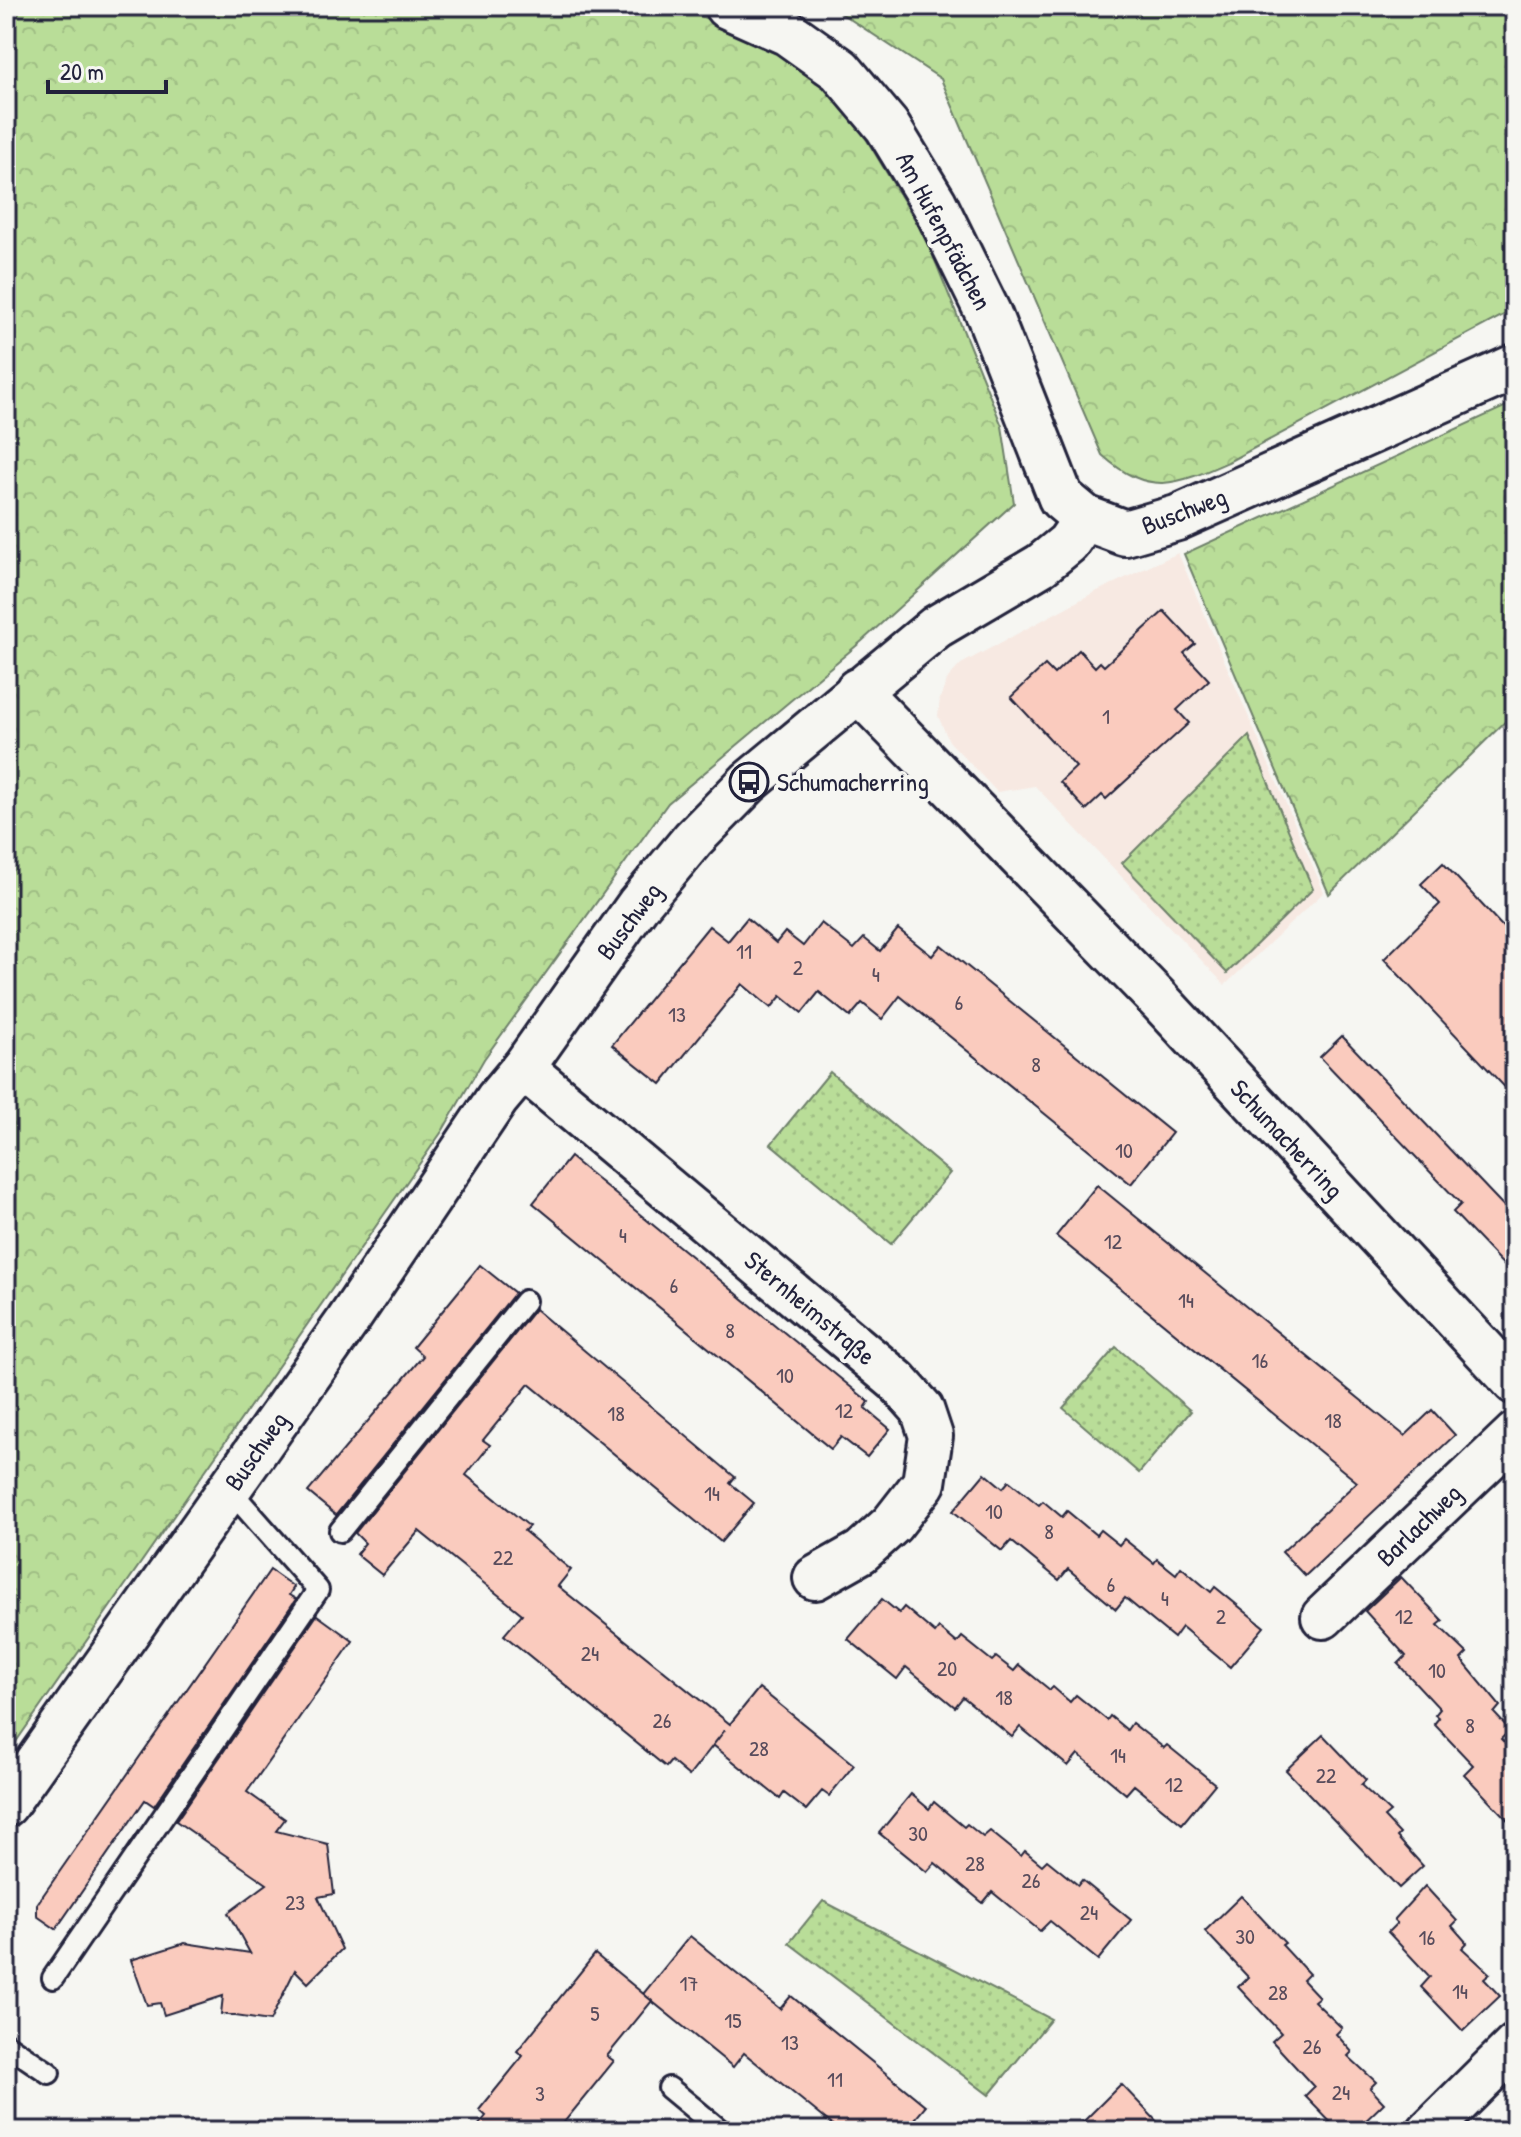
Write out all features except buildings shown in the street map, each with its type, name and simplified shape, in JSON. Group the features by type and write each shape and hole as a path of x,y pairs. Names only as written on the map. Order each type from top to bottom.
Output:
{"street":[{"name":"Am Hufenpfädchen","path":"727,6 788,33 840,70 887,126 934,203 989,315 1061,498 1085,518"},
{"name":"Buschweg","path":"6,1805 347,1322 497,1099 523,1068 638,905 693,839 749,782 936,627 1041,565 1068,543 1085,518 1125,533 1177,518 1515,367"},
{"name":"Schumacherring","path":"857,690 1508,1362"},
{"name":"Sternheimstraße","path":"523,1068 897,1381 922,1409 931,1436 924,1483 892,1524 861,1552 815,1578"},
{"name":"Barlachweg","path":"1323,1617 1515,1434"},
{"path":"1429,2131 1515,2046"}],"lane":[{"path":"340,1531 525,1301"},
{"path":"53,1978 318,1590 229,1489"},
{"path":"6,2044 49,2073"},
{"path":"669,2088 721,2131"}],"shaded area":[{"path":"1178,553 1324,892 1225,985 1035,786 997,792 949,741 938,716 940,698 948,678 961,664 1091,594"}],"green space":[{"path":"6,6 678,6 744,35 778,53 828,90 862,132 925,236 1002,426 1014,503 862,641 668,803 484,1059 443,1130 6,1756"},
{"path":"830,6 1515,6 1515,309 1228,462 1178,481 1149,482 1134,477 1102,455 941,79"},
{"path":"1515,402 1515,712 1329,894 1184,554"},
{"path":"1249,736 1313,889 1227,973 1122,863"},
{"path":"830,1072 950,1173 891,1244 771,1144"},
{"path":"1116,1347 1191,1411 1139,1473 1063,1408"},
{"path":"823,1901 1051,2019 989,2095 789,1943"}],"place":[{"name":"Schumacherring","path":"749,782"}]}
